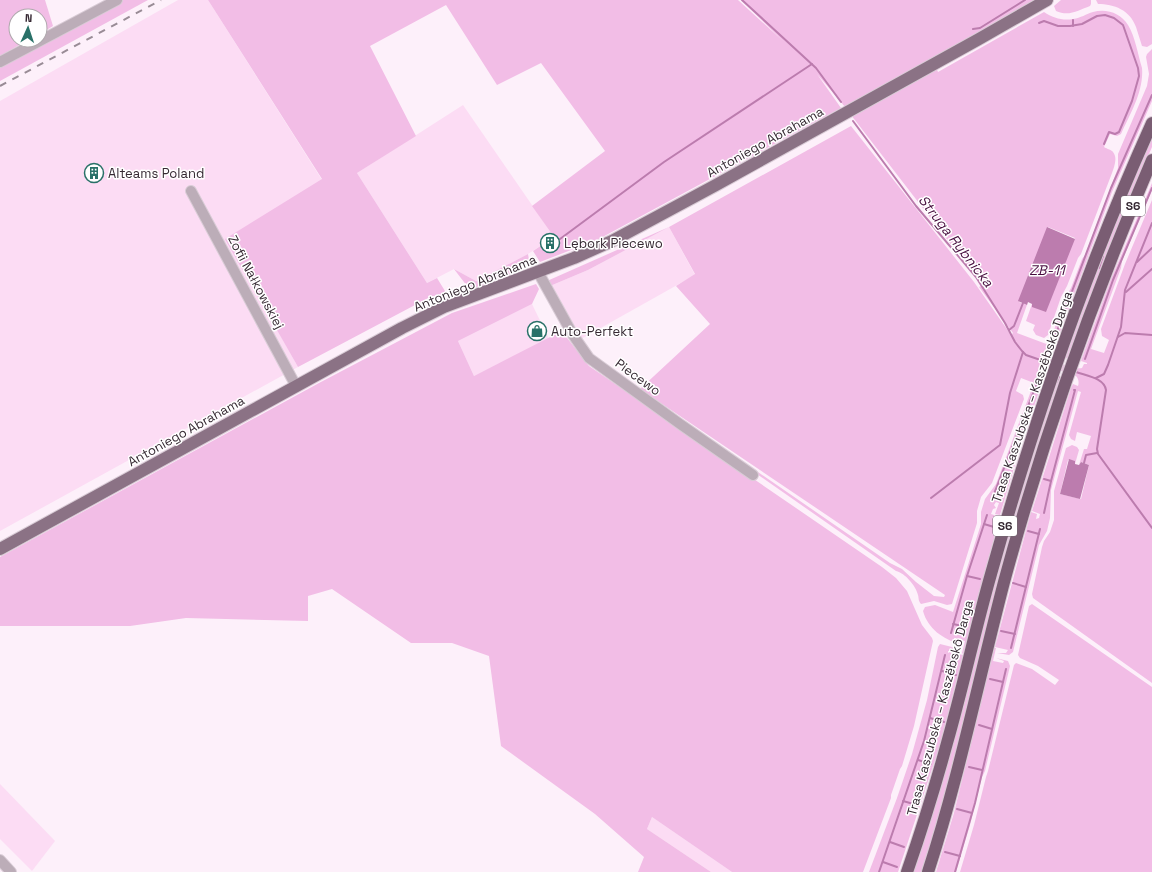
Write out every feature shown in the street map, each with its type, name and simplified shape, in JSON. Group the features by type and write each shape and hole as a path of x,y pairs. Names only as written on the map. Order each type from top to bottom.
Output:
{"highway":[{"name":"Trasa Kaszubska – Kaszëbskô Darga","path":"907,872 947,744 990,577 1030,440 1052,374 1078,304 1124,187 1152,123"},
{"name":"Trasa Kaszubska – Kaszëbskô Darga","path":"928,872 948,807 1005,581 1040,459 1092,309 1152,160"}],"main road":[{"name":"Antoniego Abrahama","path":"0,549 402,328 444,307 600,247 643,225 979,40 1047,0"}],"street":[{"path":"0,62 117,0"},
{"name":"Zofii Nałkowskiej","path":"191,191 296,386"},
{"name":"Piecewo","path":"538,272 573,335 589,358 680,424 753,474"},
{"path":"0,860 11,872"}],"shaded area":[{"path":"0,0 45,0 47,8 8,8 8,48 14,48 0,56"},
{"path":"118,0 148,0 0,81 0,62 27,48 48,48 48,37"},
{"path":"178,0 208,0 322,180 226,239 298,367 0,531 0,101"},
{"path":"208,0 738,0 783,41 741,0 1036,0 933,60 938,72 1044,12 1051,16 1066,20 1098,11 1113,12 1121,17 1128,25 1133,35 1142,68 1139,94 1121,134 1117,136 1110,134 1104,147 1112,151 1114,154 1114,168 1081,254 1061,297 1048,335 1044,338 1036,335 1033,330 1035,325 1026,321 1032,304 1032,307 1075,238 1048,227 1019,302 1027,305 1017,333 1049,345 1064,300 1071,288 1085,255 1118,168 1118,154 1147,86 1149,74 1146,57 1152,49 1152,101 1112,192 1054,348 1052,351 1046,350 1048,351 1047,355 1049,358 1063,365 1074,368 1082,368 1084,364 1087,364 1081,361 1082,358 1111,279 1152,183 1152,190 1122,261 1121,268 1091,349 1104,353 1109,340 1102,336 1101,329 1125,264 1152,200 1152,683 1033,598 1032,594 1042,547 1050,532 1054,520 1054,491 1066,448 1072,445 1077,447 1079,450 1075,464 1075,461 1068,460 1060,494 1081,499 1089,465 1081,462 1079,465 1084,449 1087,449 1091,436 1077,432 1075,441 1071,439 1069,435 1081,392 1078,391 1051,490 1050,518 1047,531 1039,545 1013,652 1009,655 997,653 1006,653 1008,650 995,647 1031,512 1037,514 1036,519 1039,518 1040,514 1032,511 1071,388 1073,384 1078,386 1079,383 1076,376 1047,366 1044,366 1037,372 1037,374 1044,374 1044,377 1022,441 1000,515 995,514 999,503 996,502 994,505 996,508 993,509 991,514 1000,517 963,654 965,641 954,638 954,641 960,644 942,636 928,623 923,611 925,607 935,605 953,612 981,524 981,512 985,499 996,484 1034,383 1021,378 1016,391 1023,395 1024,399 992,483 981,497 977,511 977,523 952,604 947,605 934,601 921,604 915,588 910,580 754,472 755,470 890,563 902,569 934,596 944,597 945,595 640,389 710,324 676,286 695,274 669,227 851,126 974,282 1011,335 1013,333 979,287 981,286 976,277 841,102 817,74 841,108 597,240 540,262 533,251 554,237 532,206 605,151 541,63 497,85 446,5 370,46 416,136 357,173 427,283 437,278 445,291 445,297 442,302 439,297 432,296 298,367 225,239 322,179"},
{"path":"1061,0 1091,0 1091,4 1090,6 1078,11 1061,13 1056,11 1054,6"},
{"path":"1096,0 1152,0 1152,44 1147,47 1142,46 1136,27 1126,12 1110,5 1098,4"},
{"path":"48,10 53,26 48,29"},
{"path":"463,105 554,237 528,254 476,281 454,269 427,283 357,173"},
{"path":"1152,136 1152,147 1129,200 1068,359 1064,357 1104,251"},
{"path":"669,227 695,275 581,339 550,286 588,270"},
{"path":"669,227 588,270 550,286 547,281"},
{"path":"528,254 530,266 474,288 467,286 454,269 476,281"},
{"path":"536,284 539,289 532,304 458,341 474,376 558,333 564,334 589,366 882,567 896,578 907,591 922,625 933,641 914,726 902,766 863,872 732,872 652,817 647,829 711,872 638,872 644,857 595,814 501,746 489,656 452,643 411,643 332,589 308,596 308,621 186,618 130,626 0,626 0,557 319,383 452,313"},
{"path":"532,304 549,339 474,376 458,341"},
{"path":"1057,376 1061,378 953,769 923,872 913,872 980,638 1010,526"},
{"path":"1032,604 1152,687 1152,872 960,872 974,825 1014,665 1016,663 1032,669 1055,685 1059,680 1038,666 1020,658 1018,655 1029,606"},
{"path":"940,644 960,649 952,649 951,651 948,651 948,653 950,652 963,655 940,745 898,872 869,872 912,754 927,700 938,647"},
{"path":"994,648 996,648 993,661 1003,663 1004,661 996,658 1008,661 1010,666 985,771 982,777 956,872 936,872 954,813"},
{"path":"0,784 55,841 32,871 0,839"},
{"path":"652,817 732,872 711,872 647,829"}],"water":[{"name":"ZB-11","path":"1047,227 1075,239 1046,312 1032,307 1032,304 1028,302 1027,305 1018,301"},
{"path":"1069,459 1075,461 1075,464 1079,465 1081,462 1089,465 1080,499 1060,494"}],"waterway":[{"name":"Struga Rybnicka","path":"742,0 816,68 841,102"},
{"path":"973,29 980,28 1025,0"},
{"path":"1039,23 1044,21 1058,26 1070,26 1082,24 1097,16 1105,15 1114,18 1123,25 1138,68 1139,76 1132,101 1119,132 1115,134 1109,132 1104,144"},
{"path":"1073,20 1073,26"},
{"path":"560,239 664,162 812,64"},
{"path":"1051,347 1111,188 1152,95"},
{"name":"Struga Rybnicka","path":"853,121 916,206 976,277 1022,351 1026,355 1049,363"},
{"path":"1085,359 1113,280 1152,188"},
{"path":"1096,378 1104,374 1108,365 1121,327 1125,290 1152,223"},
{"path":"1137,262 1152,248"},
{"path":"1099,268 1103,256"},
{"path":"1126,292 1152,269"},
{"path":"1009,330 1014,326 1023,303"},
{"path":"1118,337 1125,333 1152,335"},
{"path":"931,498 1000,445 1010,393 1023,352"},
{"name":"Struga Rybnicka","path":"1076,372 1099,380 1105,386 1106,390 1097,449 1098,454 1152,528"},
{"path":"1056,383 1059,377"},
{"path":"992,499 1039,378"},
{"path":"1044,513 1074,390"},
{"path":"1084,463 1086,455 1097,453"},
{"path":"1003,472 1010,474"},
{"path":"1044,479 1051,481"},
{"path":"951,633 967,576 987,515"},
{"path":"984,524 994,527"},
{"path":"1011,648 1040,529"},
{"path":"1028,531 1039,534"},
{"path":"967,576 980,579"},
{"path":"1013,583 1026,587"},
{"path":"953,624 967,627"},
{"path":"1001,631 1015,634"},
{"path":"879,872 924,741 945,655"},
{"path":"955,872 975,803 1006,669"},
{"path":"942,671 956,675"},
{"path":"990,679 1003,682"},
{"path":"930,718 944,722"},
{"path":"979,725 992,729"},
{"path":"918,760 931,764"},
{"path":"969,767 982,770"},
{"path":"903,801 917,805"},
{"path":"957,809 972,813"},
{"path":"890,842 904,847"},
{"path":"945,852 960,856"},
{"path":"883,862 897,867"}],"railway":[{"path":"0,86 161,0"}],"place":[{"name":"Alteams Poland","path":"94,173"},
{"name":"Lębork Piecewo","path":"550,243"},
{"name":"Auto-Perfekt","path":"537,331"}]}
